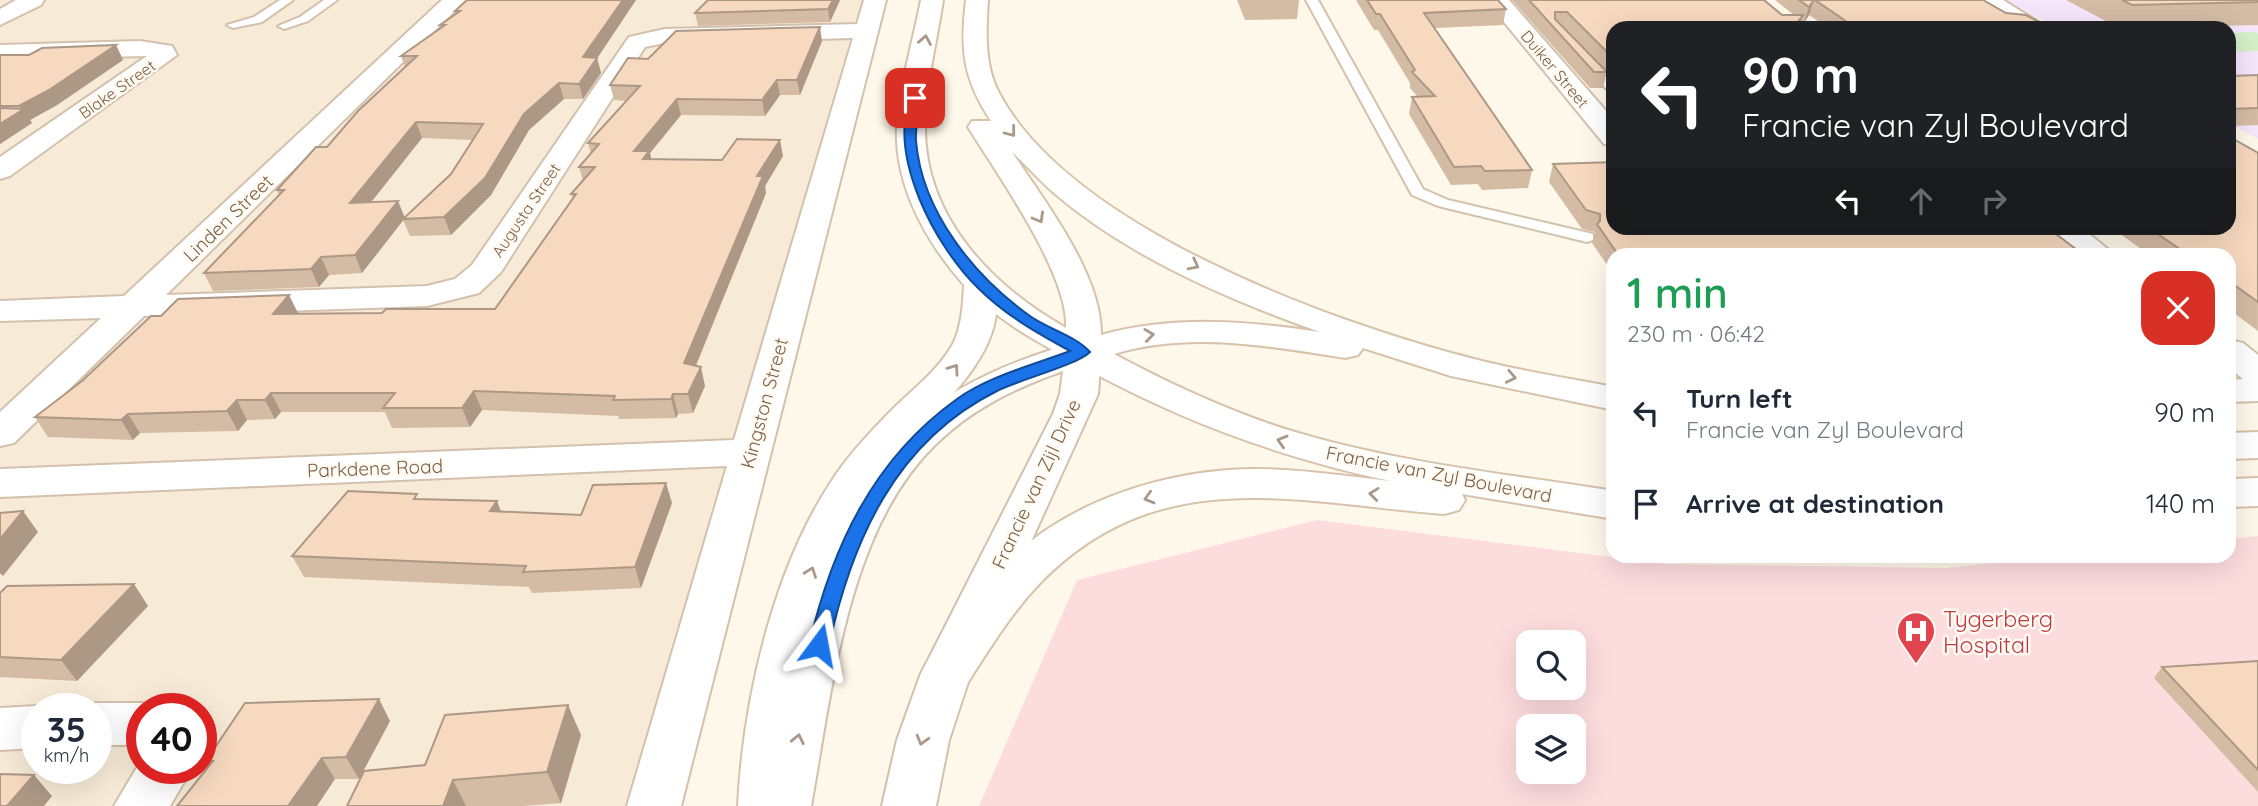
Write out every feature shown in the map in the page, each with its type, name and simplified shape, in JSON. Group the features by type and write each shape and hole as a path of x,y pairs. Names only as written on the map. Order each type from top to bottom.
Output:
{"street":[{"path":"0,18 33,0"},
{"name":"Linden Street","path":"0,434 455,0"},
{"name":"Francie van Zyl Boulevard","path":"932,0 911,124 912,152 918,182 930,210 981,284 1035,327 1132,381 1215,418 1280,440 1421,474 1606,505"},
{"name":"Duiker Street","path":"1497,0 1606,129"},
{"path":"1987,0 2024,21"},
{"path":"976,12 979,75 992,105 1018,141 1042,166 1083,199 1133,232 1223,280 1320,319 1444,362"},
{"name":"Francie van Zijl Drive","path":"909,806 915,765 945,676 1072,414 1079,394 1083,352 1084,320 1076,288 1041,220 985,133 967,86 965,56 976,12"},
{"name":"Augusta Street","path":"135,306 427,296 454,291 484,272 638,43 664,36 871,15"},
{"name":"Kingston Street","path":"654,806 871,15"},
{"name":"Blake Street","path":"0,52 141,48 163,51 164,55 0,170"},
{"path":"2072,235 2090,248"},
{"path":"765,806 765,767 779,673 799,602 828,527 851,483 905,420 948,377 972,341 980,312 981,284"},
{"path":"0,311 135,306"},
{"path":"784,806 828,604 861,518 904,452 964,401 1003,382 1083,352 1130,338 1174,332 1237,331 1281,335 1444,362 1606,397"},
{"path":"2236,356 2258,373"},
{"path":"2236,391 2258,390"},
{"path":"2236,446 2258,445"},
{"name":"Parkdene Road","path":"0,483 751,452"},
{"path":"945,676 996,607 1037,560 1093,523 1132,503 1169,492 1221,484 1285,483 1413,498 1606,506"},
{"path":"2236,493 2258,492"},
{"path":"0,729 21,728"},
{"path":"141,806 155,784"}],"lane":[{"path":"233,25 264,18 287,0"},
{"path":"284,26 304,19 331,0"},
{"path":"1312,0 1417,192 1443,203 1587,237"},
{"path":"1576,51 1606,83"}],"shaded area":[{"path":"0,0 876,0 655,806 0,806"},
{"path":"2006,0 2258,0 2258,139 2236,127 2236,21 2044,21"},
{"name":"Tygerberg Hospital","path":"1317,520 1606,556 1606,563 1946,568 1992,563 2236,563 2236,538 2258,536 2258,806 979,806 1077,580"}],"green space":[{"path":"2236,33 2258,34 2258,51 2236,52"}],"building":[{"path":"467,0 623,0 583,57 597,58 579,84 559,83 524,114 485,178 444,217 403,219 451,174 483,124 416,122 350,203 398,201 355,255 321,257 311,269 204,273 284,190 277,190 316,147 327,147 358,111 417,56 401,56 445,25 440,25 460,11 455,11"},
{"path":"708,0 833,0 828,9 695,13"},
{"path":"1367,0 1498,0 1506,9 1424,13 1532,170 1485,171 1481,166 1454,167 1412,97 1435,96 1412,72 1415,70 1380,14 1376,14"},
{"path":"1529,0 1764,0 1782,15 1803,15 1798,21 1606,21 1606,51 1567,12 1555,12 1555,19 1606,71 1594,72"},
{"path":"1799,0 1814,0 1809,7"},
{"path":"1815,0 1983,0 2006,13 2026,15 2037,21 1846,21"},
{"path":"2122,0 2258,0 2258,2 2132,5"},
{"path":"820,27 797,80 777,80 762,100 677,99 634,151 649,151 643,159 722,160 737,139 780,140 757,176 763,176 684,363 701,367 688,394 673,394 671,399 613,400 615,396 474,391 462,408 383,408 395,393 271,393 265,400 237,400 227,411 128,414 121,420 35,417 82,381 151,316 161,316 178,299 289,295 273,314 382,313 386,309 495,309 576,194 571,194 595,167 579,167 599,144 588,143 640,86 610,85 628,58 648,59 676,31"},
{"path":"116,45 49,90 19,106 0,106 0,55 29,55 42,48"},
{"path":"2258,75 2258,108 2236,109 2236,76"},
{"path":"0,108 24,109 0,124"},
{"path":"2236,140 2258,153 2258,302 2236,286 2236,248 2178,248 2159,235 2236,235"},
{"path":"1606,162 1606,235 2057,235 2074,248 1614,248 1597,224 1600,214 1586,210 1553,164"},
{"path":"666,483 635,567 523,572 526,566 292,556 348,491 417,494 414,499 497,501 490,511 581,515 593,485"},
{"path":"23,511 0,539 0,513"},
{"path":"134,584 61,660 0,657 0,593 7,586"},
{"path":"2258,661 2258,770 2162,667"},
{"path":"379,699 346,757 322,758 288,806 177,806 195,784 217,784 217,745 245,703"},
{"path":"568,705 547,772 453,780 443,806 347,806 364,771 425,765 445,715"},
{"path":"0,774 21,775 21,784 26,784 7,806 0,806"}],"place":[{"name":"Tygerberg Hospital","path":"1916,665"}],"route":[{"path":"819,645 828,604 850,542 861,518 904,452 964,401 1003,382 1083,352 1035,327 981,284 943,232 918,182 910,138 915,98"}]}
